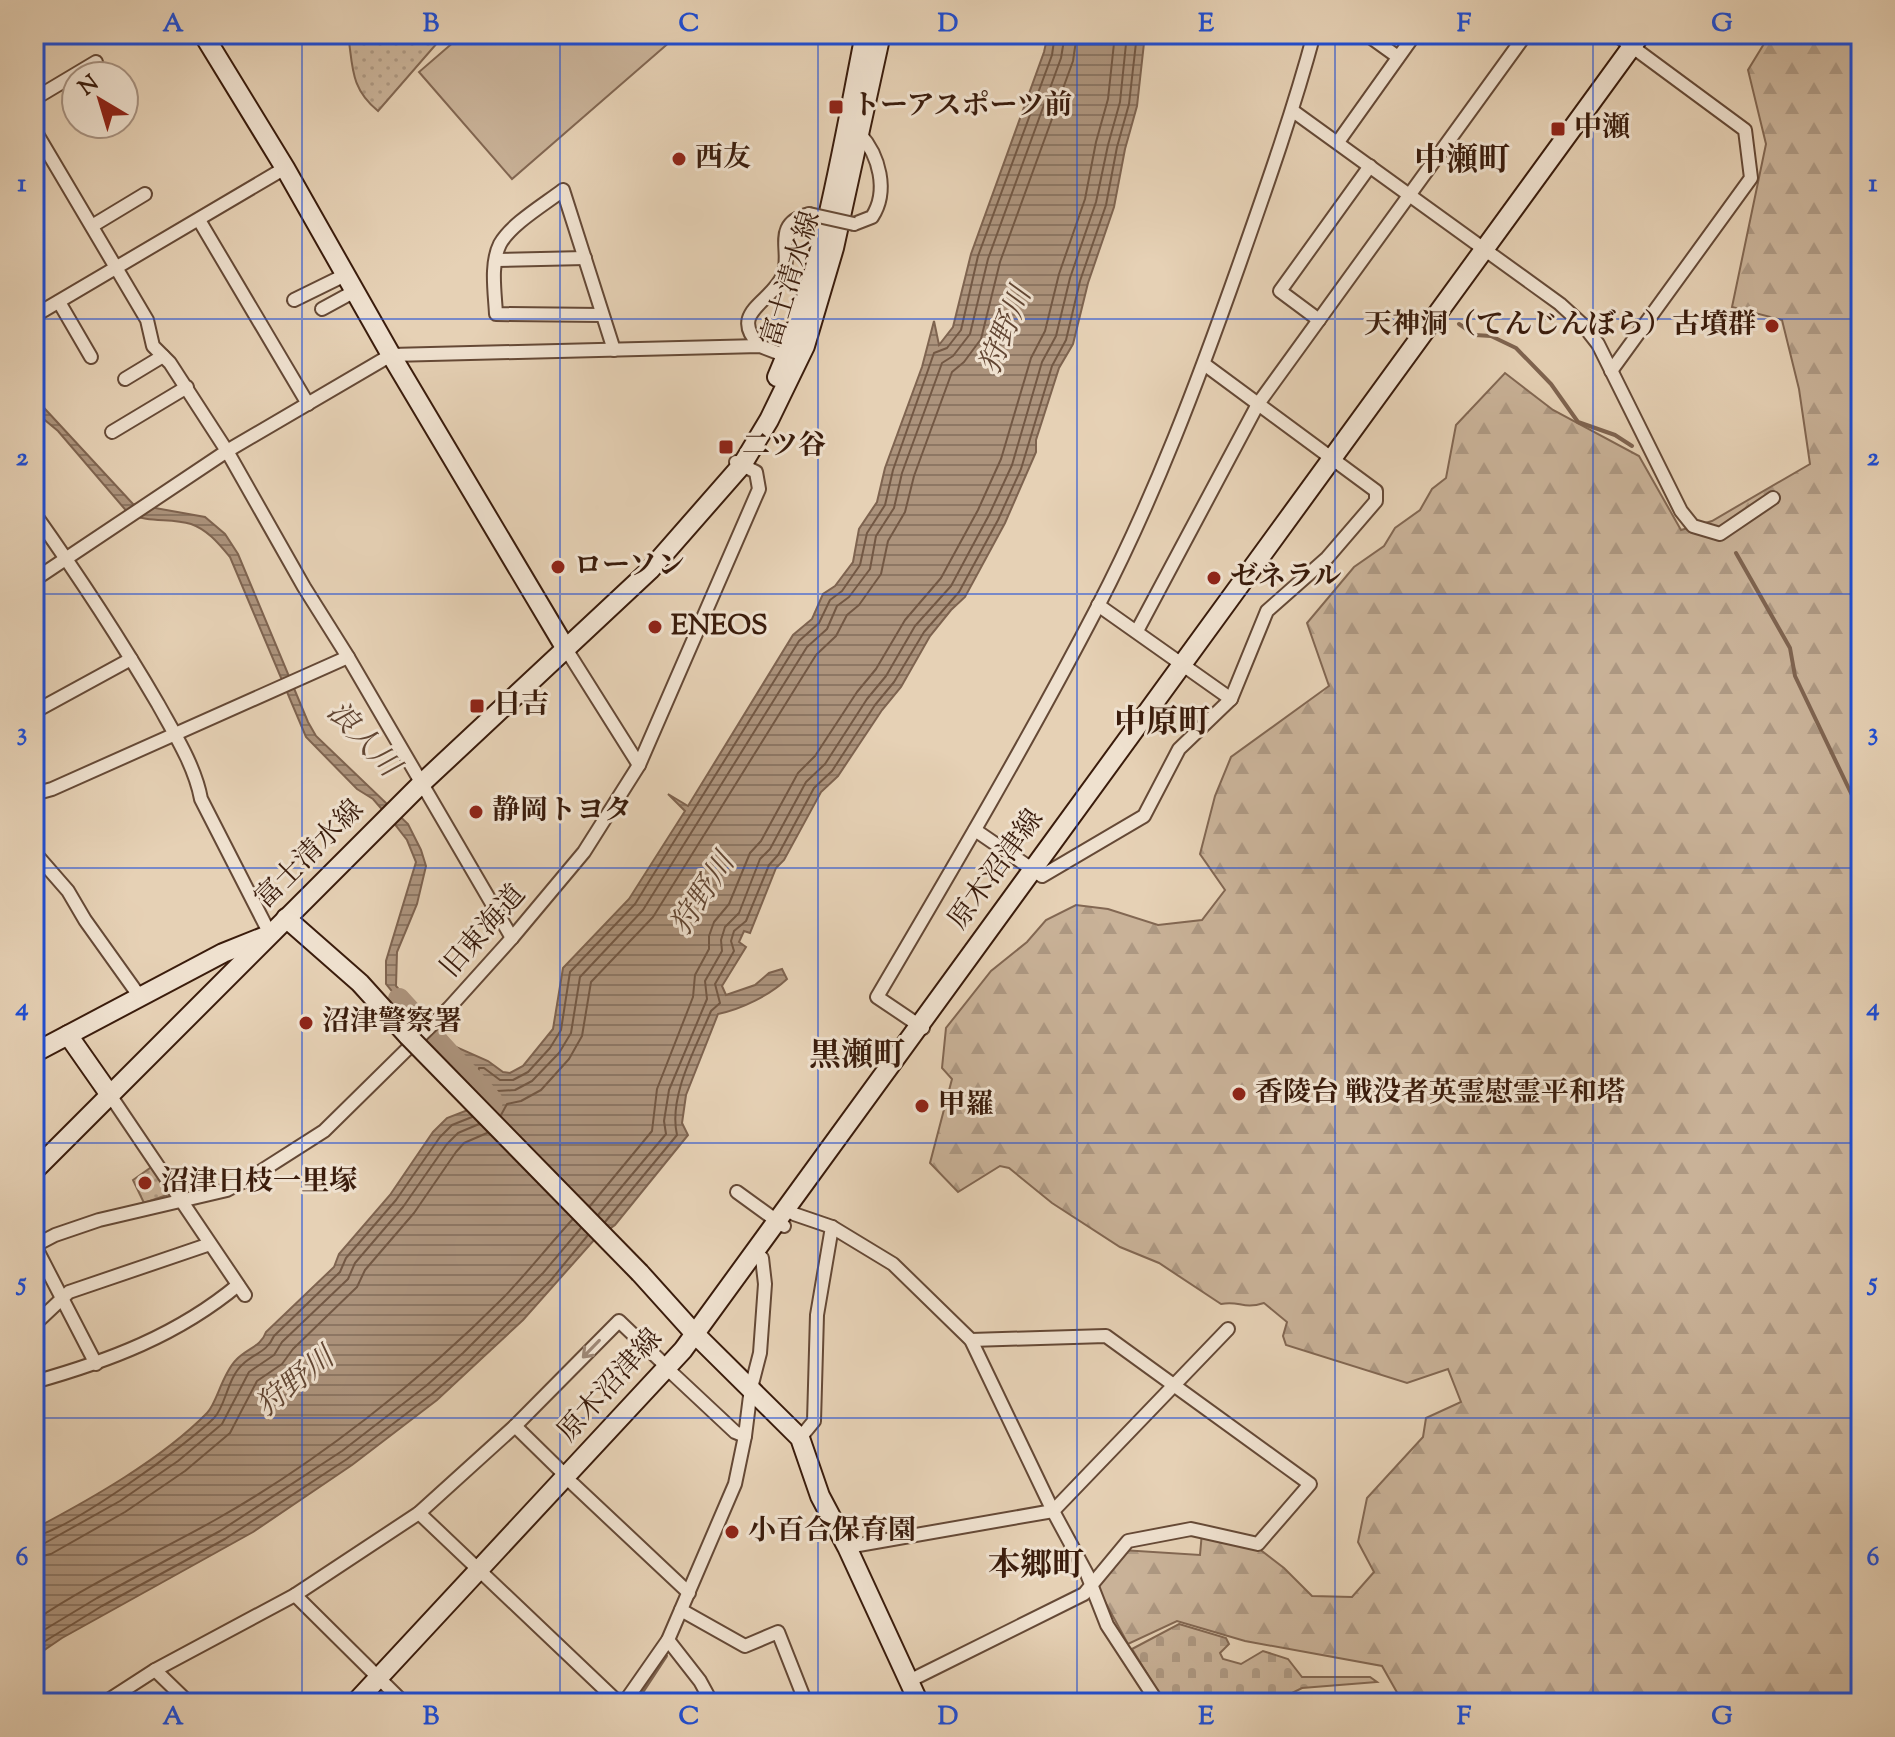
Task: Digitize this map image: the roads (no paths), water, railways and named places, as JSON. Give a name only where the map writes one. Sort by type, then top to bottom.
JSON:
[{"type":"main road","points":[[203,34],[285,168],[391,355],[566,649]]},
{"type":"main road","name":"富士清水線","points":[[738,463],[786,356],[822,244],[865,34]]},
{"type":"main road","name":"富士清水線","points":[[34,1171],[422,783],[650,570],[738,463],[769,420],[805,346],[834,248],[881,34]]},
{"type":"main road","name":"原木沼津線","points":[[699,1338],[1638,44],[1651,34]]},
{"type":"main road","points":[[286,918],[360,983],[699,1338],[800,1438],[820,1496],[919,1703]]},
{"type":"main road","points":[[34,1053],[223,953],[270,934]]},
{"type":"main road","points":[[68,1035],[110,1095]]},
{"type":"main road","name":"原木沼津線","points":[[355,1703],[382,1681],[670,1371],[762,1258],[785,1220]]},
{"type":"main road","name":"原木沼津線","points":[[367,1703],[382,1681]]},
{"type":"street","points":[[922,1028],[877,997],[975,830],[1098,605],[1152,491],[1204,364],[1293,111],[1314,34]]},
{"type":"street","points":[[1366,34],[1398,57]]},
{"type":"street","points":[[1338,142],[1415,34]]},
{"type":"street","points":[[1137,631],[1258,404],[1526,34]]},
{"type":"street","points":[[1611,371],[1751,178],[1745,130],[1638,44],[1615,34]]},
{"type":"street","points":[[34,99],[60,83]]},
{"type":"street","points":[[1293,111],[1560,304],[1584,326],[1598,344],[1681,511],[1693,526],[1720,534],[1773,498]]},
{"type":"street","points":[[34,129],[147,320],[153,346],[187,387],[227,451],[512,938]]},
{"type":"street","points":[[760,346],[748,327],[751,313],[783,278],[786,266],[784,242],[788,227],[802,215],[809,214],[854,224],[872,217],[880,199],[880,179],[871,147],[860,134]]},
{"type":"street","points":[[1319,320],[1280,291],[1370,166]]},
{"type":"street","points":[[34,316],[285,168]]},
{"type":"street","points":[[601,315],[496,314],[499,246],[508,234],[563,190],[614,350]]},
{"type":"street","points":[[92,226],[145,194]]},
{"type":"street","points":[[199,220],[308,404]]},
{"type":"street","points":[[496,260],[585,258]]},
{"type":"street","points":[[294,300],[350,283]]},
{"type":"street","points":[[322,309],[350,283]]},
{"type":"street","points":[[59,302],[91,357]]},
{"type":"street","points":[[34,580],[227,451],[391,355],[760,346],[786,356]]},
{"type":"street","points":[[125,379],[163,356]]},
{"type":"street","points":[[975,830],[1037,873],[1144,816],[1179,749],[1231,699],[1267,611],[1327,558],[1376,501],[1376,491],[1204,364]]},
{"type":"street","points":[[112,432],[187,387]]},
{"type":"street","name":"旧東海道","points":[[34,1245],[99,1220],[227,1190],[252,1177],[324,1131],[449,1008],[584,852],[639,765],[759,489],[756,472],[738,463]]},
{"type":"street","points":[[34,513],[131,659],[176,735],[199,786],[201,799],[270,934]]},
{"type":"street","points":[[1098,605],[1231,699]]},
{"type":"street","points":[[566,649],[639,765]]},
{"type":"street","points":[[34,794],[176,735],[348,657]]},
{"type":"street","points":[[34,712],[131,659]]},
{"type":"street","points":[[34,852],[68,891],[140,997]]},
{"type":"street","points":[[34,1382],[96,1364],[180,1327],[242,1290],[110,1095]]},
{"type":"street","points":[[737,1192],[785,1220],[832,1227],[893,1264],[971,1340],[1092,1587],[1107,1625],[1158,1703]]},
{"type":"street","points":[[800,1438],[814,1421],[817,1315],[832,1227]]},
{"type":"street","points":[[34,1325],[62,1295],[210,1244]]},
{"type":"street","points":[[34,1245],[96,1364]]},
{"type":"street","points":[[419,1513],[621,1703],[668,1640],[735,1484],[760,1353],[765,1284],[762,1258]]},
{"type":"street","points":[[104,1703],[155,1670],[295,1595],[419,1513],[515,1426],[619,1321],[735,1432],[745,1436]]},
{"type":"street","points":[[847,1547],[1053,1511],[1228,1329]]},
{"type":"street","points":[[909,1681],[1084,1594],[1128,1541],[1191,1529],[1258,1544],[1310,1484],[1106,1336],[971,1340]]},
{"type":"street","points":[[515,1426],[689,1593]]},
{"type":"street","points":[[295,1595],[404,1703]]},
{"type":"street","points":[[681,1610],[745,1646],[778,1632],[806,1703]]},
{"type":"street","points":[[668,1640],[700,1681],[712,1703]]},
{"type":"street","points":[[155,1670],[187,1702]]},
{"type":"water","name":"狩野川","points":[[1048,34],[1145,34],[1137,106],[1114,207],[1088,283],[1073,344],[1059,368],[1036,440],[1036,452],[1005,523],[965,597],[930,636],[901,687],[838,776],[821,792],[784,860],[776,868],[750,933],[744,931],[739,942],[746,947],[722,986],[726,995],[755,985],[769,973],[782,969],[787,979],[755,1001],[718,1014],[686,1095],[682,1123],[688,1135],[615,1225],[594,1240],[523,1320],[437,1400],[352,1465],[253,1532],[62,1638],[34,1657],[34,1529],[125,1477],[189,1430],[211,1408],[236,1360],[261,1341],[266,1332],[334,1267],[339,1254],[390,1195],[433,1132],[447,1118],[468,1110],[477,1098],[477,1090],[464,1063],[451,1052],[454,1046],[488,1061],[503,1072],[510,1073],[523,1066],[553,1029],[563,968],[629,899],[685,811],[668,794],[688,806],[793,635],[812,619],[823,594],[835,586],[853,562],[859,529],[877,502],[885,468],[922,367],[934,321],[939,345],[953,327],[971,254]]},
{"type":"water","points":[[34,397],[133,504],[205,517],[225,534],[238,554],[316,736],[408,824],[426,866],[417,904],[397,952],[396,986],[421,1015],[416,1021],[386,984],[386,961],[416,862],[407,840],[373,799],[357,789],[306,737],[230,557],[208,534],[191,524],[144,519],[129,514],[58,431],[34,411]]},
{"type":"waterway","points":[[1459,324],[1475,335],[1491,336],[1516,348],[1551,384],[1578,422],[1615,435],[1632,446]]},
{"type":"waterway","points":[[1736,553],[1790,648],[1795,676],[1861,814]]},
{"type":"waterway","name":"浪人川","points":[[399,999],[492,1101]]},
{"type":"waterway","points":[[635,1703],[666,1656]]},
{"type":"place","name":"トーアスポーツ前","points":[[836,107]]},
{"type":"place","name":"中瀬","points":[[1558,129]]},
{"type":"place","name":"西友","points":[[679,159]]},
{"type":"place","name":"天神洞（てんじんぼら）古墳群","points":[[1772,326]]},
{"type":"place","name":"二ツ谷","points":[[726,447]]},
{"type":"place","name":"ローソン","points":[[558,567]]},
{"type":"place","name":"ゼネラル","points":[[1214,578]]},
{"type":"place","name":"ENEOS","points":[[655,627]]},
{"type":"place","name":"日吉","points":[[477,706]]},
{"type":"place","name":"静岡トヨタ","points":[[476,812]]},
{"type":"place","name":"沼津警察署","points":[[306,1023]]},
{"type":"place","name":"香陵台 戦没者英霊慰霊平和塔","points":[[1239,1094]]},
{"type":"place","name":"甲羅","points":[[922,1106]]},
{"type":"place","name":"沼津日枝一里塚","points":[[145,1183]]},
{"type":"place","name":"小百合保育園","points":[[732,1532]]},
{"type":"district","name":"中瀬町","points":[[1462,162]]},
{"type":"district","name":"中原町","points":[[1162,724]]},
{"type":"district","name":"黒瀬町","points":[[857,1057]]},
{"type":"district","name":"本郷町","points":[[1036,1567]]}]
